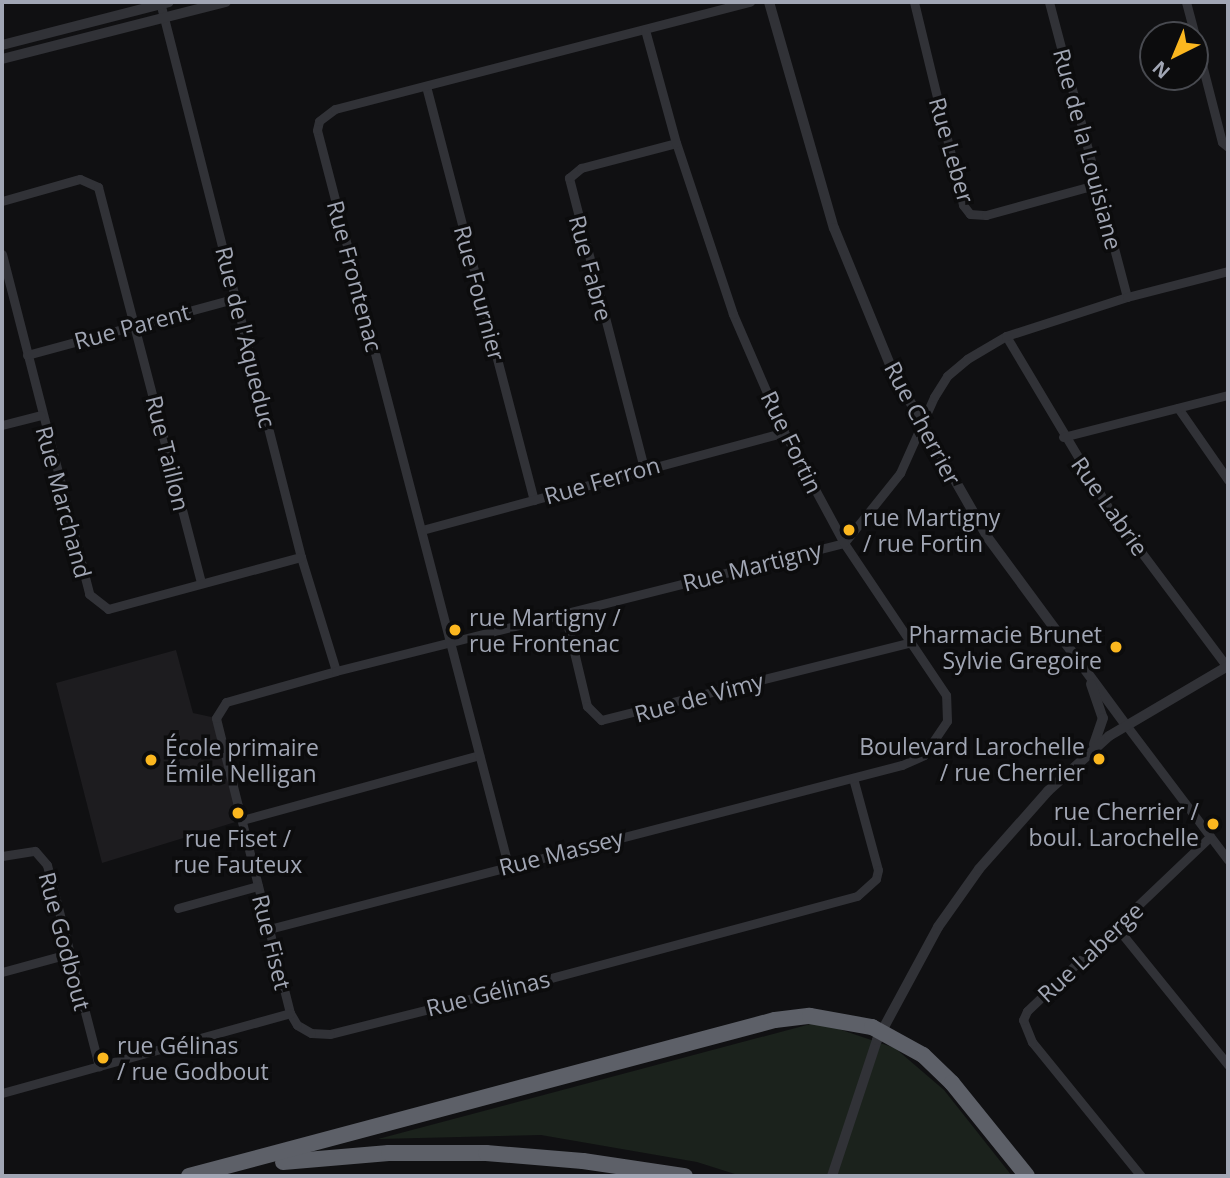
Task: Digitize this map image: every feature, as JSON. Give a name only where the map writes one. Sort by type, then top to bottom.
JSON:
[{"type":"highway","points":[[189,1176],[775,1020],[822,1017],[881,1031],[939,1069],[1027,1176]]},
{"type":"highway","points":[[226,1167],[361,1155],[467,1153],[583,1161],[685,1176]]},
{"type":"street","points":[[2,45],[163,2]]},
{"type":"street","name":"Rue de l'Aqueduc","points":[[163,2],[164,18],[301,556],[336,671]]},
{"type":"street","points":[[2,59],[226,2]]},
{"type":"street","name":"Rue Frontenac","points":[[508,865],[317,130],[324,114],[335,109],[750,2]]},
{"type":"street","name":"Rue Cherrier","points":[[769,2],[834,228],[893,372],[921,425],[994,548],[1228,860]]},
{"type":"street","name":"Rue Leber","points":[[914,2],[963,205],[970,214],[986,215],[1096,185]]},
{"type":"street","name":"Rue de la Louisiane","points":[[1049,2],[1127,297]]},
{"type":"street","points":[[1186,2],[1191,21]]},
{"type":"street","name":"Rue Fortin","points":[[645,30],[676,142],[733,314],[784,432],[844,542],[907,643],[946,695],[947,721],[930,747],[915,761],[853,778]]},
{"type":"street","name":"Rue Fournier","points":[[426,86],[534,500]]},
{"type":"street","points":[[1209,91],[1222,142],[1228,147]]},
{"type":"street","name":"Rue Fabre","points":[[644,468],[569,178],[581,168],[676,142]]},
{"type":"street","name":"Rue Taillon","points":[[2,201],[80,179],[98,187],[201,582]]},
{"type":"street","name":"Rue Marchand","points":[[2,254],[41,415],[89,594],[108,608],[301,556]]},
{"type":"street","name":"Rue Martigny","points":[[218,709],[226,702],[451,640],[565,614],[844,542],[900,473],[947,376],[1006,336],[1127,297],[1228,271]]},
{"type":"street","name":"Rue Parent","points":[[27,355],[237,298]]},
{"type":"street","name":"Rue Labrie","points":[[1006,336],[1063,437],[1109,509],[1228,667]]},
{"type":"street","points":[[1063,437],[1228,395]]},
{"type":"street","points":[[1178,408],[1228,480]]},
{"type":"street","points":[[2,425],[41,415]]},
{"type":"street","name":"Rue Ferron","points":[[422,530],[784,432]]},
{"type":"street","name":"Rue de Vimy","points":[[565,614],[587,706],[601,720],[907,643]]},
{"type":"street","points":[[832,1176],[881,1031],[955,901],[1007,835],[1097,740],[1103,718],[1094,688],[1072,652]]},
{"type":"street","points":[[1077,762],[1126,725],[1228,667]]},
{"type":"street","name":"Rue Fiset","points":[[218,709],[216,718],[290,1013]]},
{"type":"street","points":[[242,820],[479,755]]},
{"type":"street","name":"Rue Massey","points":[[269,929],[508,865],[853,778]]},
{"type":"street","name":"Rue Gélinas","points":[[290,1013],[297,1025],[311,1033],[330,1034],[857,896],[876,879],[878,870],[853,778]]},
{"type":"street","name":"Rue Laberge","points":[[1141,1176],[1032,1042],[1023,1020],[1027,1011],[1118,929],[1210,836]]},
{"type":"street","name":"Rue Godbout","points":[[2,856],[27,850],[40,855],[99,1066]]},
{"type":"street","points":[[178,908],[258,886]]},
{"type":"street","points":[[1118,929],[1228,1065]]},
{"type":"street","points":[[2,972],[68,954]]},
{"type":"street","points":[[2,1093],[290,1013]]},
{"type":"shaded area","name":"École primaire Émile Nelligan","points":[[176,650],[193,713],[216,718],[242,820],[102,863],[56,683]]},
{"type":"shaded area","points":[[818,1022],[895,1048],[944,1090],[1012,1176],[741,1176],[697,1162],[541,1135],[378,1139]]},
{"type":"place","name":"rue Martigny / rue Fortin","points":[[849,530]]},
{"type":"place","name":"rue Martigny / rue Frontenac","points":[[455,630]]},
{"type":"place","name":"Pharmacie Brunet Sylvie Gregoire","points":[[1116,647]]},
{"type":"place","name":"Boulevard Larochelle / rue Cherrier","points":[[1099,759]]},
{"type":"place","name":"École primaire Émile Nelligan","points":[[151,760]]},
{"type":"place","name":"rue Fiset / rue Fauteux","points":[[238,813]]},
{"type":"place","name":"rue Cherrier / boul. Larochelle","points":[[1213,824]]},
{"type":"place","name":"rue Gélinas / rue Godbout","points":[[103,1058]]}]
